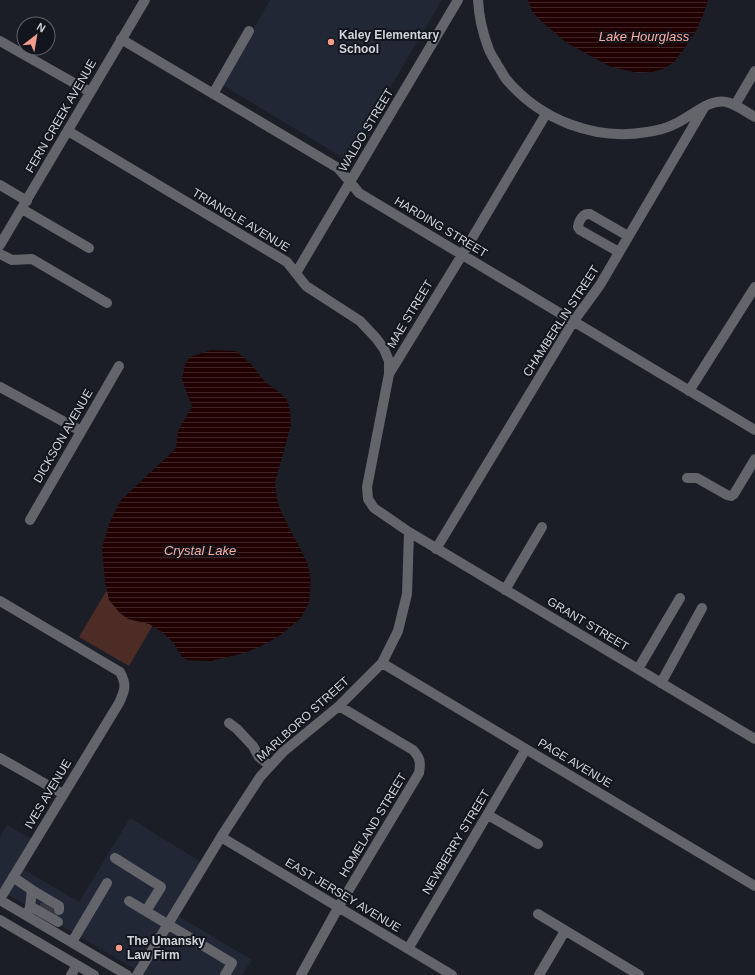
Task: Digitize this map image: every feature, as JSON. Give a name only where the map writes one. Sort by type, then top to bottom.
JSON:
[{"type":"street","name":"FERN CREEK AVENUE","points":[[0,245],[145,0]]},
{"type":"street","name":"WALDO STREET","points":[[296,273],[458,0]]},
{"type":"street","points":[[478,0],[480,23],[488,49],[506,78],[526,99],[546,114],[570,125],[602,132],[626,134],[648,132],[676,124],[705,106],[715,102],[725,101],[755,117]]},
{"type":"street","points":[[213,94],[249,31]]},
{"type":"street","name":"HARDING STREET","points":[[121,40],[338,168],[359,193],[755,430]]},
{"type":"street","points":[[0,41],[90,92]]},
{"type":"street","points":[[735,105],[755,71]]},
{"type":"street","name":"CHAMBERLIN STREET","points":[[436,549],[573,322],[600,285],[705,106]]},
{"type":"street","name":"MAE STREET","points":[[408,532],[374,508],[368,499],[367,487],[389,374],[546,114]]},
{"type":"street","name":"TRIANGLE AVENUE","points":[[68,131],[287,262],[306,286],[360,321],[376,338],[384,349],[388,361],[389,374]]},
{"type":"street","points":[[0,185],[25,205],[89,248]]},
{"type":"street","points":[[619,252],[580,230],[578,223],[587,213],[628,236]]},
{"type":"street","points":[[0,254],[12,260],[32,259],[107,303]]},
{"type":"street","points":[[690,391],[755,287]]},
{"type":"street","name":"DICKSON AVENUE","points":[[30,520],[119,366]]},
{"type":"street","points":[[0,387],[81,431]]},
{"type":"street","points":[[687,478],[697,478],[731,496],[734,494],[755,459]]},
{"type":"street","points":[[505,590],[542,527]]},
{"type":"street","name":"GRANT STREET","points":[[408,532],[755,739]]},
{"type":"street","name":"MARLBORO STREET","points":[[137,975],[221,837],[260,777],[283,752],[339,706],[382,663],[398,631],[407,594],[408,532]]},
{"type":"street","points":[[638,669],[680,598]]},
{"type":"street","name":"IVES AVENUE","points":[[0,602],[120,672],[124,680],[124,690],[119,703],[0,899]]},
{"type":"street","points":[[661,683],[702,608]]},
{"type":"street","name":"PAGE AVENUE","points":[[382,663],[755,886]]},
{"type":"street","name":"HOMELAND STREET","points":[[301,975],[338,908],[419,773],[420,764],[418,757],[413,750],[339,706]]},
{"type":"street","points":[[229,723],[237,729],[253,746],[259,757],[270,766]]},
{"type":"street","name":"NEWBERRY STREET","points":[[408,949],[526,749]]},
{"type":"street","points":[[0,758],[63,794]]},
{"type":"street","points":[[488,815],[538,844]]},
{"type":"street","name":"EAST JERSEY AVENUE","points":[[221,837],[452,975]]},
{"type":"street","points":[[115,858],[161,887],[146,911]]},
{"type":"street","points":[[13,877],[45,909],[72,942],[127,975]]},
{"type":"street","points":[[72,942],[107,883]]},
{"type":"street","points":[[0,899],[45,909]]},
{"type":"street","points":[[129,901],[232,963],[225,975]]},
{"type":"street","points":[[538,914],[639,975]]},
{"type":"street","points":[[0,920],[94,975]]},
{"type":"street","points":[[539,975],[566,931]]},
{"type":"street","points":[[71,975],[77,965]]},
{"type":"shaded area","name":"Kaley Elementary School","points":[[270,0],[442,0],[347,160],[221,84]]},
{"type":"shaded area","points":[[130,551],[164,606],[129,666],[79,637]]},
{"type":"shaded area","points":[[130,818],[204,864],[175,914],[252,960],[242,975],[145,975],[0,890],[0,837],[7,825],[35,841],[20,867],[79,902]]},
{"type":"water","name":"Lake Hourglass","points":[[528,0],[708,0],[697,29],[674,62],[663,69],[652,72],[638,73],[611,67],[567,43],[540,20],[532,11]]},
{"type":"water","name":"Crystal Lake","points":[[211,350],[236,351],[250,363],[265,382],[287,400],[290,410],[291,425],[275,482],[277,499],[281,512],[307,562],[311,580],[309,603],[300,619],[279,636],[259,647],[244,653],[211,661],[187,660],[182,657],[173,642],[162,632],[149,624],[128,619],[120,613],[109,600],[105,582],[102,547],[110,522],[121,500],[176,448],[178,431],[192,407],[182,379],[185,365],[190,357]]},
{"type":"tunnel","points":[[45,902],[45,913]]},
{"type":"tunnel","points":[[53,906],[53,917]]},
{"type":"place","name":"Kaley Elementary School","points":[[331,42]]},
{"type":"place","name":"The Umansky Law Firm","points":[[119,948]]}]
